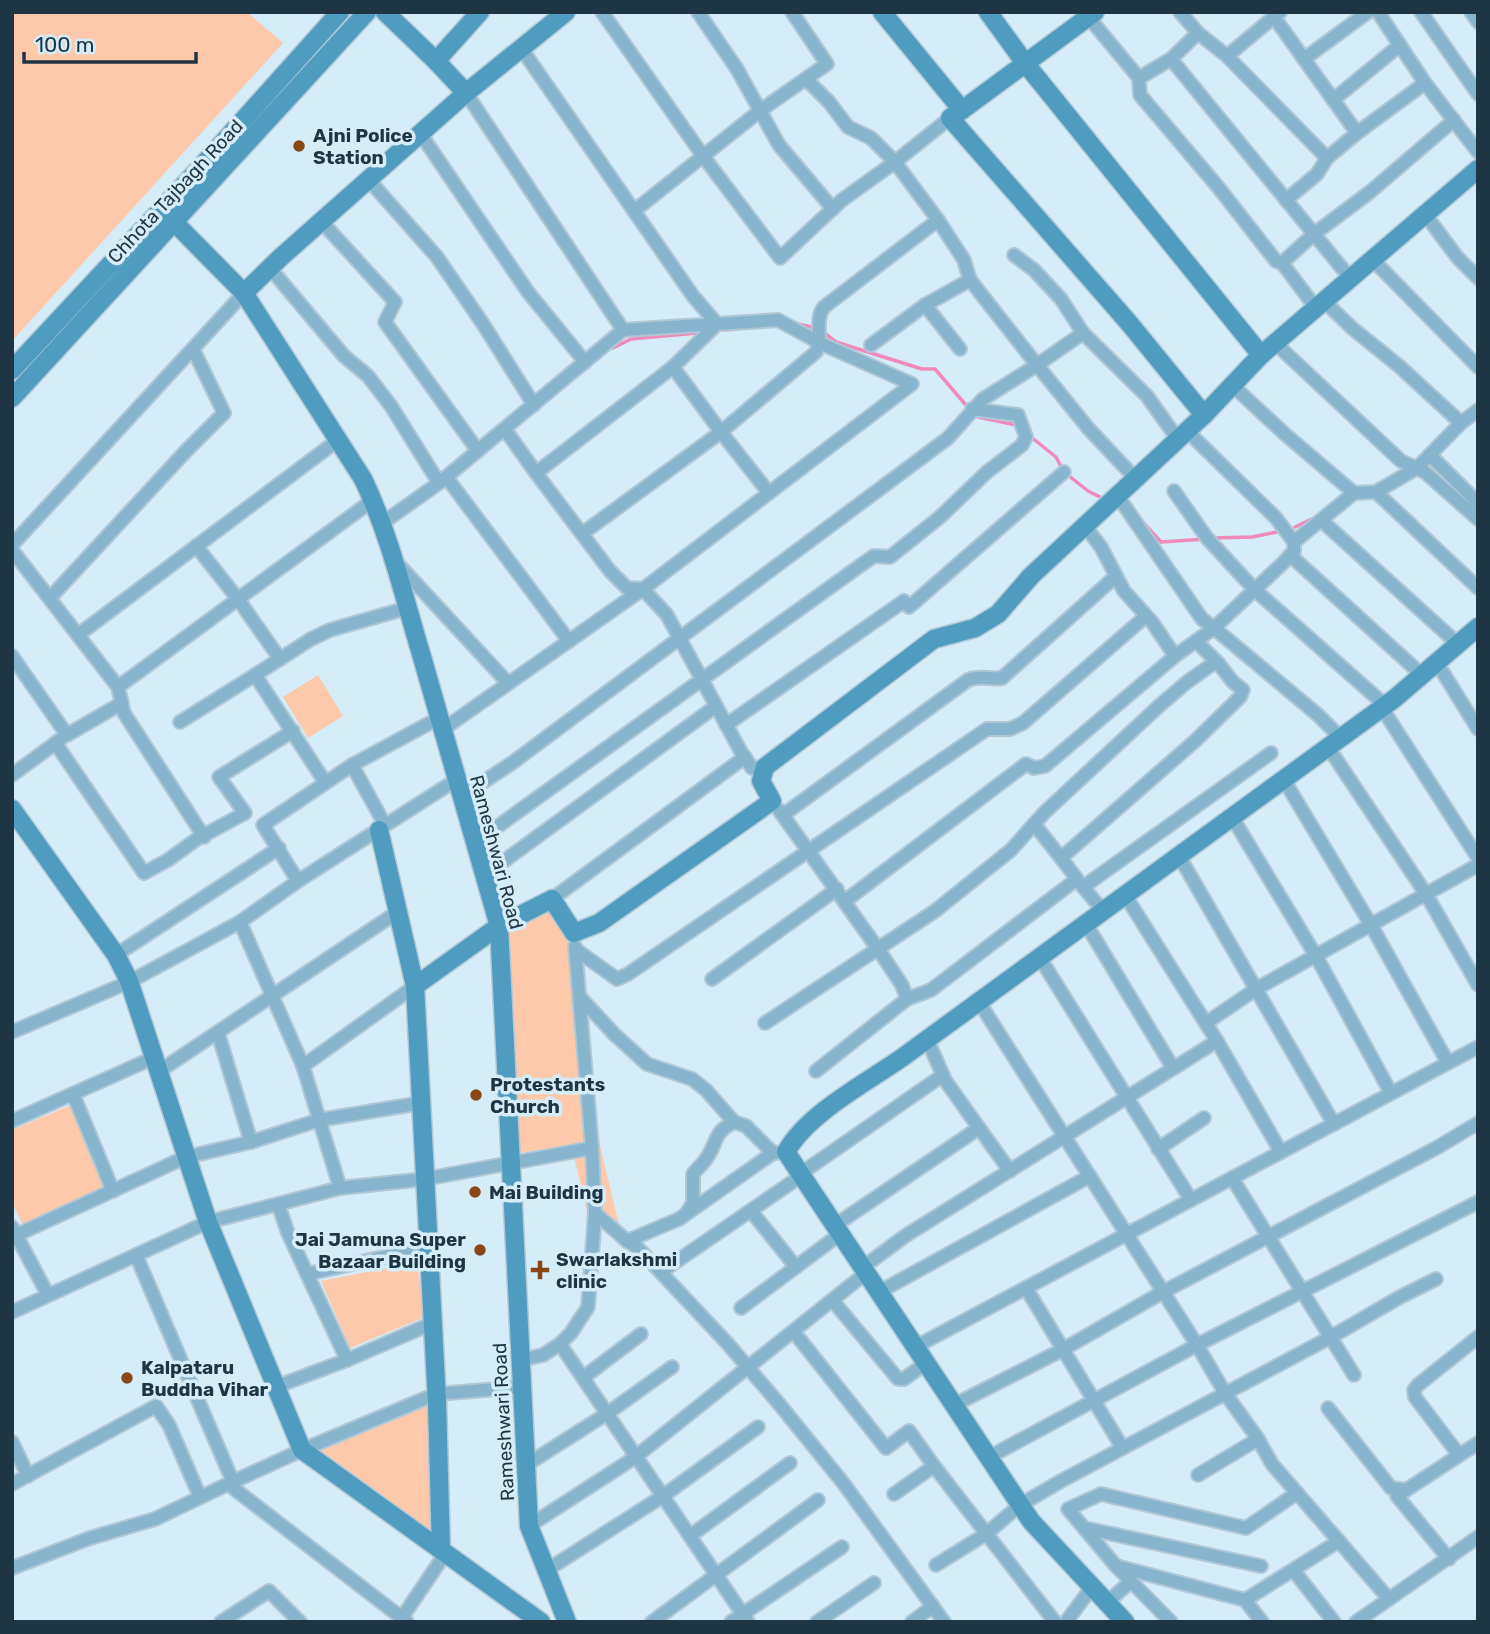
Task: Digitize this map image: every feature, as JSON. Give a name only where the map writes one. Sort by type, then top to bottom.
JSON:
[{"type":"street","points":[[12,370],[168,217],[340,12]]},
{"type":"street","name":"Chhota Tajbagh Road","points":[[12,398],[168,217],[367,12]]},
{"type":"street","points":[[385,12],[466,93],[623,330]]},
{"type":"street","points":[[436,61],[480,12]]},
{"type":"street","points":[[204,837],[124,713],[118,687],[12,547],[244,293],[466,93],[566,12]]},
{"type":"street","points":[[602,12],[703,156],[780,258],[833,209],[1090,14],[1139,78],[1140,95],[1276,261],[1282,263],[1320,304],[1469,417],[1478,428]]},
{"type":"street","points":[[698,12],[737,68],[779,145],[833,209]]},
{"type":"street","points":[[634,211],[761,110],[827,64],[792,12]]},
{"type":"street","points":[[882,12],[956,114],[1204,415]]},
{"type":"street","points":[[988,12],[1025,63],[1261,355]]},
{"type":"street","points":[[1180,12],[1198,33],[1227,56],[1327,158]]},
{"type":"street","points":[[1304,59],[1368,12]]},
{"type":"street","points":[[1378,12],[1425,83],[1478,152]]},
{"type":"street","points":[[1421,12],[1478,94]]},
{"type":"street","points":[[1471,12],[1478,22]]},
{"type":"street","points":[[1227,56],[1277,15],[1304,59],[1357,133]]},
{"type":"street","points":[[1139,78],[1171,59],[1198,33]]},
{"type":"street","points":[[1333,100],[1400,45]]},
{"type":"street","points":[[522,48],[693,296],[717,324]]},
{"type":"street","points":[[1171,59],[1350,278]]},
{"type":"street","points":[[807,80],[829,102],[848,127],[871,138],[895,162],[964,260],[970,280],[1088,428],[1135,478]]},
{"type":"street","points":[[1286,200],[1317,174],[1327,158],[1425,83]]},
{"type":"street","points":[[1282,263],[1454,120]]},
{"type":"street","points":[[420,134],[528,292],[585,362]]},
{"type":"street","points":[[509,435],[610,571],[627,588],[643,589],[667,615],[701,681],[752,768],[765,767],[934,639],[975,628],[998,614],[1031,576],[1204,415],[1261,355],[1477,172]]},
{"type":"street","points":[[368,179],[437,257],[534,405]]},
{"type":"street","points":[[1425,214],[1457,257],[1478,278]]},
{"type":"street","name":"Rameshwari Road","points":[[168,217],[244,293],[373,500],[393,559],[476,842],[499,926],[529,1526],[568,1622]]},
{"type":"street","points":[[583,533],[721,432],[816,352],[820,343],[819,317],[824,307],[938,220]]},
{"type":"street","points":[[321,221],[395,302],[385,322],[478,451]]},
{"type":"street","points":[[845,901],[1026,764],[1034,768],[1045,766],[1175,656],[1214,628],[1294,551],[1294,542],[1276,518],[1182,434],[1083,333],[1061,299],[1034,270],[1014,255]]},
{"type":"street","points":[[1372,259],[1478,367]]},
{"type":"street","points":[[270,268],[344,356],[369,376],[444,482],[569,641]]},
{"type":"street","points":[[871,345],[925,305],[970,280]]},
{"type":"street","points":[[925,305],[960,349]]},
{"type":"street","points":[[298,881],[263,825],[352,765],[441,724],[508,683],[643,589],[912,384],[820,343],[778,320],[623,330],[444,482],[381,524]]},
{"type":"street","points":[[536,473],[673,367],[717,324]]},
{"type":"street","points":[[12,1032],[129,982],[240,922],[382,827],[512,762],[948,438],[983,399],[1083,333]]},
{"type":"street","points":[[1275,343],[1401,461],[1422,463],[1478,503]]},
{"type":"street","points":[[50,598],[186,451],[225,413],[193,349]]},
{"type":"street","points":[[673,367],[769,493]]},
{"type":"street","points":[[1232,385],[1353,493]]},
{"type":"street","points":[[476,842],[874,556],[890,557],[940,517],[987,472],[1023,445],[1024,431],[1018,415],[972,410]]},
{"type":"street","points":[[1294,542],[1353,493],[1376,492],[1422,463],[1469,417]]},
{"type":"street","points":[[78,635],[338,440]]},
{"type":"street","points":[[1422,463],[1426,472],[1478,519]]},
{"type":"street","points":[[726,725],[904,601],[909,607],[1064,472]]},
{"type":"street","points":[[1174,491],[1207,538],[1255,590],[1384,707],[1478,858]]},
{"type":"street","points":[[1376,492],[1478,588]]},
{"type":"street","points":[[118,687],[373,500]]},
{"type":"street","points":[[1115,500],[1139,526],[1202,619],[1318,715],[1478,985]]},
{"type":"street","points":[[1321,520],[1458,644]]},
{"type":"street","points":[[1085,526],[1101,547],[1124,591],[1146,615],[1175,656]]},
{"type":"street","points":[[196,546],[238,599],[279,659]]},
{"type":"street","points":[[1290,555],[1422,675]]},
{"type":"street","points":[[393,559],[508,683]]},
{"type":"street","points":[[575,941],[968,680],[975,677],[989,680],[1002,678],[1116,576]]},
{"type":"street","points":[[180,722],[330,630],[407,608]]},
{"type":"street","points":[[552,899],[575,941],[617,979],[628,974],[987,729],[1010,729],[1023,723],[1146,615]]},
{"type":"street","points":[[627,1241],[679,1219],[779,1152],[835,1104],[1384,707],[1478,627]]},
{"type":"street","points":[[1061,859],[1240,698],[1243,690],[1196,641]]},
{"type":"street","points":[[12,656],[67,735]]},
{"type":"street","points":[[765,1023],[935,911],[1011,850],[1034,824],[1159,706],[1187,682],[1218,663]]},
{"type":"street","points":[[1437,663],[1478,729]]},
{"type":"street","points":[[256,675],[325,782]]},
{"type":"street","points":[[12,775],[67,735],[122,703]]},
{"type":"street","points":[[485,875],[716,706]]},
{"type":"street","points":[[55,744],[144,873],[197,839],[245,813],[219,777],[293,731]]},
{"type":"street","points":[[816,1070],[907,999],[931,990],[1080,883],[1271,753]]},
{"type":"street","points":[[303,1066],[499,926],[552,899],[745,757]]},
{"type":"street","points":[[136,1255],[230,1483],[403,1620],[443,1552],[415,986],[382,827],[352,765]]},
{"type":"street","points":[[765,767],[761,781],[777,808],[878,949],[902,985],[907,999]]},
{"type":"street","points":[[1284,780],[1371,925],[1448,1063]]},
{"type":"street","points":[[12,809],[116,956],[129,982],[208,1222],[302,1450],[541,1622]]},
{"type":"street","points":[[1232,817],[1316,956],[1391,1093]]},
{"type":"street","points":[[1034,824],[1103,911]]},
{"type":"street","points":[[116,956],[279,848]]},
{"type":"street","points":[[1179,856],[1334,1124]]},
{"type":"street","points":[[1206,1023],[1256,989],[1478,865]]},
{"type":"street","points":[[712,979],[837,889]]},
{"type":"street","points":[[1125,895],[1217,1041],[1281,1152]]},
{"type":"street","points":[[12,1121],[73,1094],[156,1065],[218,1033],[399,911]]},
{"type":"street","points":[[240,922],[303,1066],[340,1188]]},
{"type":"street","points":[[1086,924],[1173,1068]]},
{"type":"street","points":[[521,1360],[543,1356],[560,1343],[571,1333],[588,1307],[595,1213],[575,941]]},
{"type":"street","points":[[1040,958],[1191,1200]]},
{"type":"street","points":[[579,995],[614,1034],[647,1064],[692,1079],[706,1090],[734,1122],[746,1126],[779,1152],[800,1175],[1031,1521],[1125,1622]]},
{"type":"street","points":[[979,1002],[1272,1464],[1310,1504],[1389,1600]]},
{"type":"street","points":[[218,1033],[251,1142]]},
{"type":"street","points":[[927,1039],[943,1075],[1010,1171]]},
{"type":"street","points":[[529,1526],[637,1456],[833,1301],[864,1270],[905,1236],[1217,1041]]},
{"type":"street","points":[[915,1347],[1477,1049]]},
{"type":"street","points":[[661,1272],[943,1075]]},
{"type":"street","points":[[73,1094],[113,1191]]},
{"type":"street","points":[[48,1295],[13,1233],[186,1157],[251,1142],[319,1120],[421,1103]]},
{"type":"street","points":[[1158,1149],[1204,1118]]},
{"type":"street","points":[[685,1214],[693,1203],[693,1174],[710,1153],[716,1135],[734,1122]]},
{"type":"street","points":[[954,1405],[1062,1350],[1163,1292],[1438,1147],[1478,1123]]},
{"type":"street","points":[[741,1308],[837,1230],[979,1128]]},
{"type":"street","points":[[12,1312],[208,1222],[340,1188],[425,1179],[592,1148]]},
{"type":"street","points":[[879,1292],[1090,1176]]},
{"type":"street","points":[[1232,1178],[1354,1376]]},
{"type":"street","points":[[989,1457],[1197,1345],[1478,1202]]},
{"type":"street","points":[[278,1204],[288,1233],[347,1360]]},
{"type":"street","points":[[751,1211],[796,1266]]},
{"type":"street","points":[[595,1213],[637,1247],[749,1368],[844,1484],[944,1622]]},
{"type":"street","points":[[307,1274],[429,1247]]},
{"type":"street","points":[[936,1565],[986,1534],[1020,1505],[1122,1447],[1436,1279]]},
{"type":"street","points":[[1026,1288],[1122,1447]]},
{"type":"street","points":[[833,1301],[898,1379],[904,1379],[926,1363]]},
{"type":"street","points":[[275,1387],[433,1323]]},
{"type":"street","points":[[794,1332],[886,1448],[909,1430],[1055,1622]]},
{"type":"street","points":[[584,1377],[641,1334]]},
{"type":"street","points":[[1459,1455],[1415,1397],[1414,1390],[1478,1337]]},
{"type":"street","points":[[560,1343],[717,1576],[741,1619],[842,1547]]},
{"type":"street","points":[[526,1465],[608,1413],[672,1367]]},
{"type":"street","points":[[12,1567],[90,1538],[155,1519],[302,1450],[436,1394],[522,1387]]},
{"type":"street","points":[[12,1484],[156,1406],[169,1425],[200,1497]]},
{"type":"street","points":[[1328,1408],[1391,1488],[1406,1490]]},
{"type":"street","points":[[547,1570],[663,1496],[758,1427]]},
{"type":"street","points":[[1198,1475],[1258,1439]]},
{"type":"street","points":[[12,1443],[28,1476]]},
{"type":"street","points":[[1449,1559],[1397,1496],[1478,1443]]},
{"type":"street","points":[[690,1536],[790,1463]]},
{"type":"street","points":[[894,1494],[934,1466]]},
{"type":"street","points":[[1171,1622],[1116,1566],[1068,1509],[1101,1494],[1246,1528],[1297,1493]]},
{"type":"street","points":[[652,1622],[818,1500]]},
{"type":"street","points":[[1084,1528],[1261,1566]]},
{"type":"street","points":[[1356,1622],[1474,1540],[1478,1555]]},
{"type":"street","points":[[1245,1600],[1339,1541]]},
{"type":"street","points":[[1116,1566],[1245,1600],[1262,1622]]},
{"type":"street","points":[[1294,1571],[1334,1622]]},
{"type":"street","points":[[1107,1603],[1131,1581]]},
{"type":"street","points":[[817,1622],[874,1583]]},
{"type":"street","points":[[1066,1622],[1093,1587]]},
{"type":"street","points":[[221,1622],[269,1591],[300,1622]]},
{"type":"street","points":[[912,1622],[933,1606]]},
{"type":"shaded area","points":[[12,12],[247,12],[283,43],[12,341]]},
{"type":"shaded area","points":[[318,675],[343,716],[308,738],[283,697]]},
{"type":"shaded area","points":[[552,905],[570,936],[588,1143],[518,1153],[504,928]]},
{"type":"shaded area","points":[[71,1105],[105,1187],[23,1226],[12,1202],[12,1130]]},
{"type":"shaded area","points":[[600,1146],[619,1225],[592,1232],[573,1153]]},
{"type":"shaded area","points":[[417,1262],[425,1317],[350,1348],[321,1281]]},
{"type":"shaded area","points":[[431,1404],[438,1541],[318,1452]]},
{"type":"waterway","points":[[793,323],[816,328]]},
{"type":"waterway","points":[[723,330],[737,329]]},
{"type":"waterway","points":[[823,332],[836,342],[922,369],[935,369],[965,404]]},
{"type":"waterway","points":[[613,348],[631,339],[697,333]]},
{"type":"waterway","points":[[978,417],[1016,425]]},
{"type":"waterway","points":[[1031,437],[1056,457],[1064,472],[1088,491],[1106,500]]},
{"type":"waterway","points":[[1295,527],[1316,517]]},
{"type":"waterway","points":[[1140,519],[1161,542],[1206,539]]},
{"type":"waterway","points":[[1213,538],[1252,537],[1277,532]]},
{"type":"place","name":"Ajni Police Station","points":[[299,146]]},
{"type":"place","name":"Protestants Church","points":[[476,1095]]},
{"type":"place","name":"Mai Building","points":[[475,1192]]},
{"type":"place","name":"Jai Jamuna Super Bazaar Building","points":[[480,1250]]},
{"type":"place","name":"Swarlakshmi clinic","points":[[540,1270]]},
{"type":"place","name":"Kalpataru Buddha Vihar","points":[[127,1378]]}]
